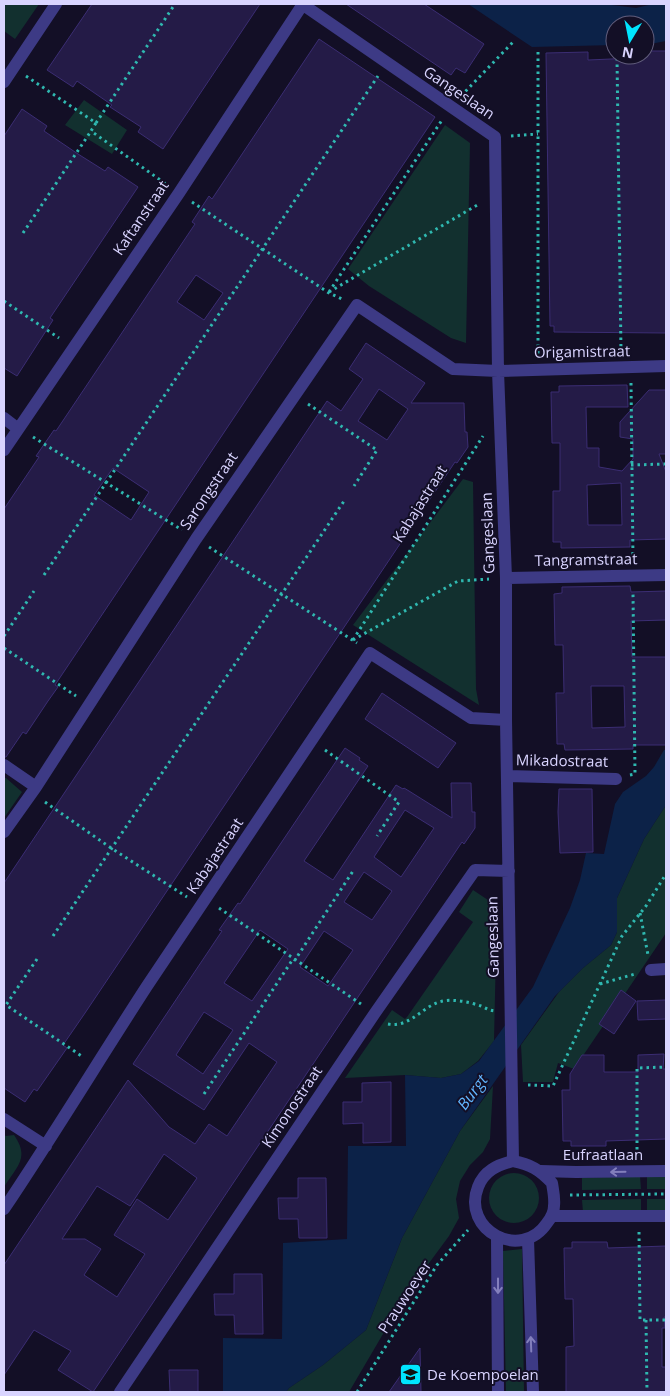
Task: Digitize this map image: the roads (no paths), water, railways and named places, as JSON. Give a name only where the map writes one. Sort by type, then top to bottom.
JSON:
[{"type":"street","points":[[4,82],[56,4]]},
{"type":"street","name":"Gangeslaan","points":[[303,4],[495,137],[498,371],[506,578],[506,720],[513,1161]]},
{"type":"street","name":"Kaftanstraat","points":[[4,450],[72,347],[179,193],[303,4]]},
{"type":"street","name":"Sarongstraat","points":[[4,832],[34,790],[196,539],[357,305],[453,369],[498,371]]},
{"type":"street","name":"Origamistraat","points":[[498,371],[666,366]]},
{"type":"street","points":[[4,418],[17,428]]},
{"type":"street","name":"Tangramstraat","points":[[506,578],[666,575]]},
{"type":"street","name":"Kabajastraat","points":[[4,1209],[203,902],[370,653],[471,718],[506,720]]},
{"type":"street","points":[[4,765],[34,790]]},
{"type":"street","name":"Mikadostraat","points":[[508,776],[616,779]]},
{"type":"street","name":"Kimonostraat","points":[[120,1392],[375,1014],[475,870],[508,871]]},
{"type":"street","points":[[651,970],[666,969]]},
{"type":"street","points":[[4,1119],[46,1146]]},
{"type":"street","points":[[513,1161],[528,1164],[540,1171],[552,1182],[554,1196],[552,1216],[542,1230],[528,1239],[513,1241],[497,1238],[486,1230],[479,1219],[475,1206],[475,1193],[480,1181],[489,1171],[500,1164],[513,1161]]},
{"type":"street","name":"Eufraatlaan","points":[[540,1171],[666,1171]]},
{"type":"street","points":[[552,1216],[666,1216]]},
{"type":"street","points":[[497,1238],[498,1392]]},
{"type":"street","points":[[528,1239],[533,1392]]},
{"type":"water","points":[[468,4],[604,4],[636,8],[653,4],[666,4],[666,41],[655,43],[655,15],[605,15],[605,45],[532,47]]},
{"type":"water","name":"Burgt","points":[[664,750],[666,750],[666,805],[644,839],[617,898],[617,932],[611,945],[583,968],[555,996],[460,1131],[402,1238],[366,1330],[286,1392],[223,1392],[223,1338],[282,1339],[283,1243],[347,1239],[348,1146],[406,1146],[405,1075],[441,1078],[461,1074],[479,1061],[533,987],[570,908],[580,880],[586,853],[604,854],[615,804],[623,792],[646,776]]},
{"type":"place","name":"De Koempoelan","points":[[411,1375]]}]
